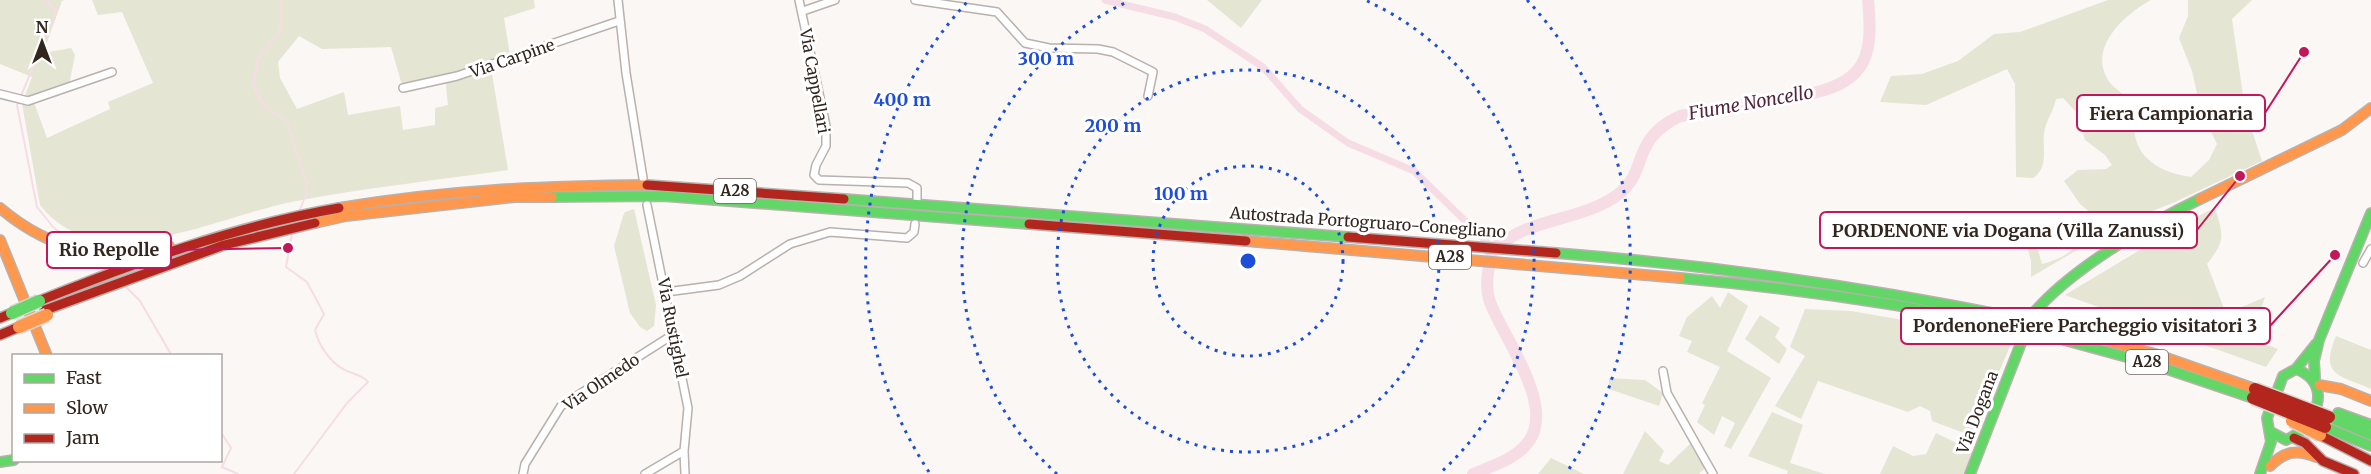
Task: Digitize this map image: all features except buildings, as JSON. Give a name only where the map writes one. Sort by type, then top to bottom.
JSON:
[{"type":"main road","name":"Via Dogana","points":[[2358,120],[2371,108]]},
{"type":"main road","name":"Via Dogana","points":[[1970,474],[2032,315],[2047,297],[2160,218],[2358,120],[2371,117]]},
{"type":"main road","name":"Autostrada Portogruaro-Conegliano","points":[[0,328],[106,280],[217,236],[317,216],[505,198],[663,196],[1576,255],[1773,280],[2117,343],[2219,375],[2254,393],[2326,422],[2371,435]]},
{"type":"main road","points":[[0,208],[32,234],[48,242],[73,250],[99,253],[154,249],[232,227],[269,226]]},
{"type":"main road","points":[[2266,471],[2280,445],[2307,426],[2319,394],[2314,361],[2319,340],[2371,213]]},
{"type":"main road","points":[[0,240],[46,354]]},
{"type":"main road","name":"Autostrada Portogruaro-Conegliano","points":[[44,309],[81,296],[106,280]]},
{"type":"main road","name":"Autostrada Portogruaro-Conegliano","points":[[0,318],[16,321]]},
{"type":"main road","points":[[0,335],[16,321]]},
{"type":"main road","name":"Autostrada Portogruaro-Conegliano","points":[[2041,329],[2204,381],[2254,393]]},
{"type":"main road","points":[[2266,471],[2271,432],[2267,418],[2283,376],[2296,369],[2319,340]]},
{"type":"main road","points":[[2296,369],[2305,371],[2317,381],[2371,402]]},
{"type":"main road","name":"A28","points":[[2254,393],[2326,422],[2371,425]]},
{"type":"main road","points":[[2326,422],[2371,461]]},
{"type":"main road","name":"Autostrada Portogruaro-Conegliano","points":[[2326,422],[2371,446]]},
{"type":"main road","points":[[2271,432],[2305,443],[2323,461]]},
{"type":"main road","points":[[2266,471],[2290,451],[2303,452],[2354,474]]},
{"type":"street","points":[[618,0],[619,21],[643,178]]},
{"type":"street","name":"Via Cappellari","points":[[799,0],[826,126],[826,146],[816,165],[814,175],[819,180],[908,183],[917,188],[917,199]]},
{"type":"street","name":"Via Cappellari","points":[[803,11],[835,0]]},
{"type":"street","points":[[915,0],[997,12],[1025,43],[1049,48],[1098,49],[1113,52],[1153,72],[1148,96]]},
{"type":"street","name":"Via Carpine","points":[[403,88],[457,76],[619,21]]},
{"type":"street","points":[[0,94],[28,101],[112,72]]},
{"type":"street","name":"Via Rustighel","points":[[647,205],[688,408],[684,451],[686,474]]},
{"type":"street","points":[[666,292],[719,285],[740,276],[790,244],[830,232],[907,238],[914,232],[915,224]]},
{"type":"street","points":[[2363,263],[2371,249]]},
{"type":"street","name":"Via Olmedo","points":[[523,474],[525,465],[561,406],[674,334]]},
{"type":"street","points":[[1663,371],[1667,393],[1713,474]]},
{"type":"street","points":[[645,474],[684,451]]},
{"type":"green space","points":[[0,0],[65,0],[62,1],[43,53],[71,48],[75,55],[69,85],[32,97],[47,138],[110,109],[108,102],[153,83],[122,12],[98,15],[92,0],[534,0],[535,8],[504,18],[510,55],[490,62],[508,170],[296,201],[184,232],[138,240],[104,240],[73,232],[55,221],[40,205],[22,104],[32,77],[0,64]],"holes":[[[299,36],[322,49],[391,47],[401,82],[406,85],[445,76],[448,105],[435,108],[435,125],[403,130],[400,106],[348,115],[344,92],[297,109],[280,78],[278,62]]]},
{"type":"green space","points":[[1207,0],[1262,0],[1241,28]]},
{"type":"green space","points":[[2108,0],[2151,0],[2130,14],[2112,33],[2102,56],[2103,68],[2108,80],[2130,104],[2136,140],[2144,155],[2166,170],[2191,177],[2209,160],[2217,144],[2201,111],[2192,71],[2179,38],[2188,16],[2188,0],[2252,0],[2232,19],[2245,109],[2262,161],[2175,202],[2123,223],[2031,277],[2031,261],[2025,238],[2029,219],[2042,264],[2062,257],[2080,240],[2091,213],[2080,204],[2064,181],[2078,170],[2106,169],[2112,165],[2105,155],[2085,140],[2077,113],[2063,98],[2056,99],[2044,132],[2044,161],[2039,173],[2033,178],[2016,177],[2015,84],[2007,69],[1926,105],[1880,102],[1891,76],[1922,74],[1958,61],[1994,34],[2020,32]]},
{"type":"green space","points":[[2215,208],[2221,238],[2217,250],[2207,264],[2226,314],[2265,297],[2251,339],[2278,349],[2266,367],[2065,295],[2190,220]]},
{"type":"green space","points":[[634,209],[656,305],[654,326],[647,331],[640,327],[630,313],[614,246],[625,212]]},
{"type":"green space","points":[[1728,292],[1748,306],[1727,351],[1771,378],[1731,449],[1724,446],[1735,423],[1722,416],[1714,435],[1697,422],[1705,405],[1702,403],[1720,367],[1687,352],[1692,341],[1679,336],[1687,317],[1712,296],[1720,308]]},
{"type":"green space","points":[[1805,309],[1851,311],[2013,339],[1986,403],[1975,437],[1932,421],[1930,411],[1920,406],[1908,412],[1818,381],[1801,419],[1775,406],[1805,356],[1790,347]]},
{"type":"green space","points":[[1760,315],[1780,328],[1775,337],[1787,349],[1779,364],[1745,339]]},
{"type":"green space","points":[[2336,336],[2371,350],[2371,389],[2342,377],[2331,367],[2331,349]]},
{"type":"green space","points":[[1609,378],[1645,380],[1663,393],[1659,406],[1609,389]]},
{"type":"green space","points":[[1772,412],[1803,425],[1790,463],[1825,474],[1787,474],[1788,471],[1748,456]]},
{"type":"green space","points":[[1645,431],[1664,451],[1659,461],[1668,465],[1690,444],[1705,468],[1699,474],[1623,474]]},
{"type":"green space","points":[[1936,433],[1975,452],[1966,474],[1880,474],[1893,446],[1913,456],[1926,454]]},
{"type":"green space","points":[[1551,458],[1584,474],[1538,474]]},
{"type":"waterway","points":[[21,96],[56,11],[45,0]]},
{"type":"waterway","points":[[281,0],[280,32],[257,61],[254,87],[264,106],[287,122],[307,183],[307,192],[299,212]]},
{"type":"waterway","points":[[1105,0],[1175,17],[1205,29],[1263,67],[1300,109],[1348,143],[1414,171],[1493,248]]},
{"type":"waterway","name":"Fiume Noncello","points":[[1473,474],[1500,463],[1520,451],[1534,431],[1536,413],[1533,394],[1526,374],[1488,295],[1488,275],[1493,248],[1525,230],[1588,210],[1620,193],[1635,174],[1642,154],[1654,135],[1664,125],[1680,116],[1813,93],[1846,81],[1856,72],[1868,49],[1868,0]]},
{"type":"waterway","points":[[19,102],[17,105],[37,207],[53,227],[76,244]]},
{"type":"waterway","points":[[292,234],[286,267],[307,282],[324,314],[315,330],[319,341],[325,352],[338,366],[363,377],[368,382],[347,403],[294,474]]},
{"type":"waterway","points":[[92,257],[106,269]]},
{"type":"waterway","points":[[126,287],[140,301],[171,354]]},
{"type":"waterway","points":[[222,434],[231,448],[222,467],[238,474]]},
{"type":"traffic: fast","points":[[552,197],[663,196],[1029,224]]},
{"type":"traffic: fast","points":[[844,199],[1348,237]]},
{"type":"traffic: fast","points":[[1970,474],[2032,315],[2067,281],[2088,265],[2157,221],[2200,199]]},
{"type":"traffic: fast","points":[[2315,378],[2314,361],[2319,340],[2371,213]]},
{"type":"traffic: fast","points":[[1556,253],[1785,278],[2012,317]]},
{"type":"traffic: fast","points":[[1680,278],[1846,298],[2011,326]]},
{"type":"traffic: fast","points":[[12,313],[39,301]]},
{"type":"traffic: fast","points":[[2011,326],[2039,333]]},
{"type":"traffic: fast","points":[[2039,333],[2152,364],[2253,398]]},
{"type":"traffic: fast","points":[[2296,369],[2316,344]]},
{"type":"traffic: fast","points":[[2260,474],[2271,442],[2267,418],[2283,376],[2296,369],[2308,376],[2315,385],[2318,395],[2313,416],[2306,426],[2286,440],[2271,432]]},
{"type":"traffic: fast","points":[[2338,413],[2371,425]]},
{"type":"traffic: fast","points":[[2329,417],[2371,435]]},
{"type":"traffic: fast","points":[[2325,427],[2371,446]]},
{"type":"traffic: fast","points":[[0,462],[12,460]]},
{"type":"traffic: slow","points":[[2200,199],[2342,130],[2371,108]]},
{"type":"traffic: slow","points":[[339,208],[416,197],[493,190],[647,185]]},
{"type":"traffic: slow","points":[[315,223],[346,216],[515,197],[552,197]]},
{"type":"traffic: slow","points":[[0,208],[40,235],[79,249],[121,252],[169,246]]},
{"type":"traffic: slow","points":[[0,240],[46,354]]},
{"type":"traffic: slow","points":[[1246,241],[1680,278]]},
{"type":"traffic: slow","points":[[19,327],[47,315]]},
{"type":"traffic: slow","points":[[2042,324],[2155,354],[2255,389]]},
{"type":"traffic: slow","points":[[2319,385],[2341,389],[2371,401]]},
{"type":"traffic: slow","points":[[2292,421],[2320,435]]},
{"type":"traffic: slow","points":[[2270,466],[2286,454],[2297,452],[2316,457]]},
{"type":"traffic: jam","points":[[647,185],[844,199]]},
{"type":"traffic: jam","points":[[39,301],[112,273],[224,235],[339,208]]},
{"type":"traffic: jam","points":[[45,310],[224,245],[315,223]]},
{"type":"traffic: jam","points":[[1029,224],[1246,241]]},
{"type":"traffic: jam","points":[[1348,237],[1556,253]]},
{"type":"traffic: jam","points":[[0,318],[12,313]]},
{"type":"traffic: jam","points":[[2012,317],[2042,324]]},
{"type":"traffic: jam","points":[[0,335],[19,327]]},
{"type":"traffic: jam","points":[[2255,389],[2329,417]]},
{"type":"traffic: jam","points":[[2253,398],[2325,427]]},
{"type":"traffic: jam","points":[[2320,435],[2371,461]]},
{"type":"traffic: jam","points":[[2294,438],[2305,443],[2323,461],[2354,474]]},
{"type":"place","name":"Fiera Campionaria","points":[[2304,52]]},
{"type":"place","name":"PORDENONE via Dogana (Villa Zanussi)","points":[[2240,176]]},
{"type":"place","name":"Rio Repolle","points":[[288,248]]},
{"type":"place","name":"PordenoneFiere Parcheggio visitatori 3","points":[[2335,255]]}]
